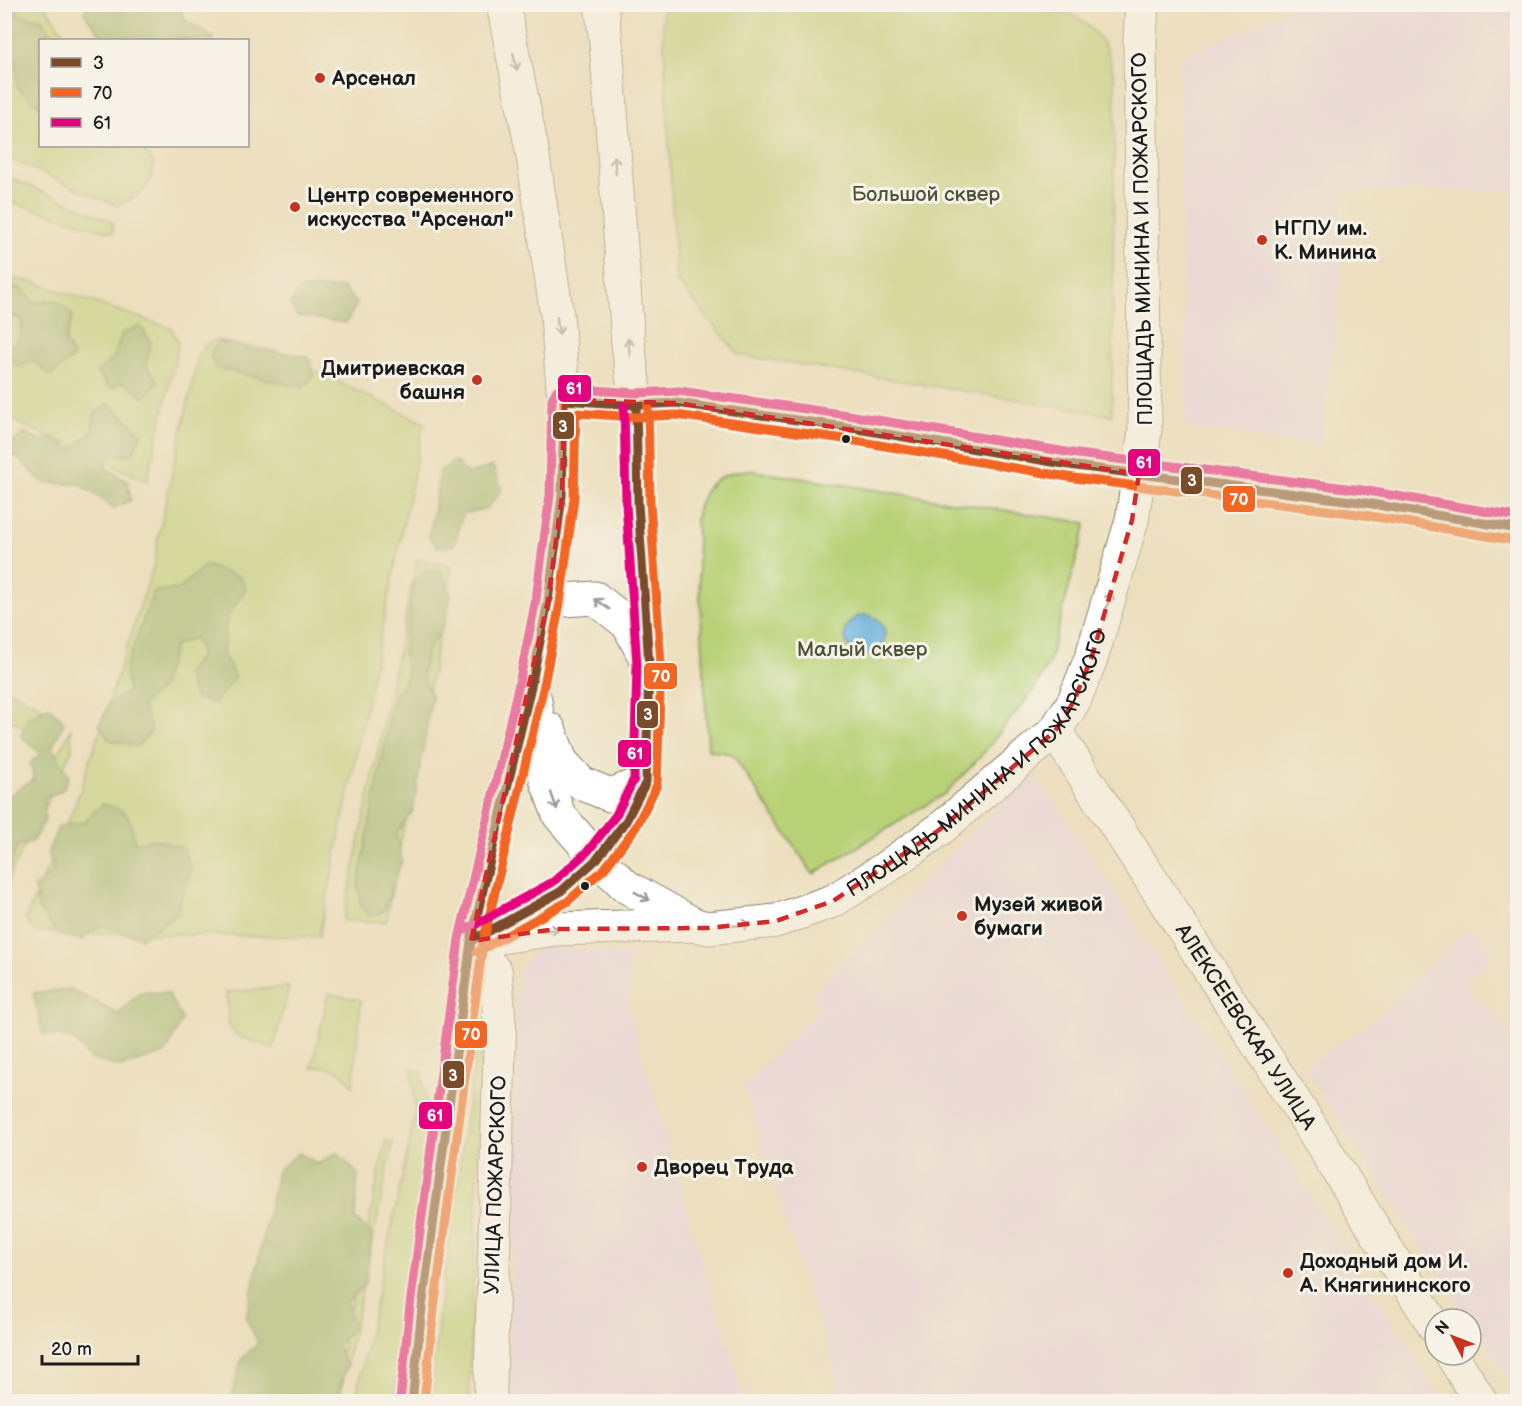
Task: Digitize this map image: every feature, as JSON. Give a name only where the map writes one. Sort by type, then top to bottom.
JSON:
[{"type":"street","name":"ПЛОЩАДЬ МИНИНА И ПОЖАРСКОГО","points":[[503,4],[532,150],[560,346],[564,400],[562,496],[548,601],[532,682],[471,941],[556,929],[695,925],[708,928],[776,921],[833,901],[939,830],[1055,731],[1074,701],[1092,656],[1132,520],[1145,430],[1140,40],[1142,4]]},
{"type":"street","points":[[412,1401],[422,1308],[471,941],[560,892],[597,859],[626,821],[646,782],[649,665],[638,503],[636,405],[627,331],[606,42],[601,4]]},
{"type":"street","points":[[564,400],[636,405],[677,403],[846,427],[1065,464],[1360,502],[1518,529]]},
{"type":"street","points":[[548,601],[595,598],[628,624],[649,665]]},
{"type":"street","name":"ПЛОЩАДЬ МИНИНА И ПОЖАРСКОГО","points":[[532,682],[546,779],[559,815],[597,859],[627,887],[695,925]]},
{"type":"street","points":[[532,682],[561,762],[581,783],[610,795],[646,782]]},
{"type":"street","name":"АЛЕКСЕЕВСКАЯ УЛИЦА","points":[[1055,731],[1311,1127],[1423,1308]]},
{"type":"street","name":"УЛИЦА ПОЖАРСКОГО","points":[[471,941],[496,972],[500,1028],[490,1401]]},
{"type":"street","points":[[1460,1367],[1481,1401]]},
{"type":"highlighted area","points":[[564,400],[677,403],[1139,474],[1132,520],[1092,656],[1074,701],[1055,731],[939,830],[833,901],[776,921],[708,928],[556,929],[471,941],[548,601],[562,496]]},
{"type":"shaded area","name":"НГПУ им. К. Минина","points":[[1300,5],[1518,5],[1517,191],[1342,192],[1340,288],[1320,446],[1187,427],[1178,59]]},
{"type":"shaded area","points":[[1033,777],[1040,780],[1296,1171],[1442,1401],[843,1401],[744,1086],[820,1008],[811,994],[1026,779]]},
{"type":"shaded area","points":[[1470,927],[1495,953],[1463,983],[1517,1039],[1517,1393],[1483,1338],[1483,1307],[1461,1307],[1304,1067],[1369,1025]]},
{"type":"shaded area","points":[[547,945],[630,955],[627,1002],[699,1252],[745,1401],[509,1402],[519,971],[533,951]]},
{"type":"green space","points":[[4,5],[19,5],[16,15],[41,19],[55,39],[39,39],[39,106],[17,87],[16,59],[5,54]]},
{"type":"green space","points":[[5,5],[44,5],[68,39],[39,39],[39,147],[142,147],[154,164],[152,173],[143,191],[117,206],[5,157]]},
{"type":"green space","points":[[87,5],[181,5],[183,19],[214,39],[104,39],[84,13]]},
{"type":"green space","name":"Большой сквер","points":[[662,5],[1033,5],[1065,12],[1093,30],[1108,53],[1115,80],[1112,415],[739,355],[676,280]]},
{"type":"green space","points":[[4,175],[113,222],[113,233],[5,200]]},
{"type":"green space","points":[[5,278],[30,281],[171,328],[178,341],[175,361],[147,481],[5,417]]},
{"type":"green space","points":[[5,285],[20,288],[34,302],[55,300],[73,315],[65,342],[74,357],[50,376],[35,362],[17,367],[5,351],[20,337],[22,319],[5,313]]},
{"type":"green space","points":[[343,288],[357,304],[346,323],[297,316],[290,304],[300,289]]},
{"type":"green space","points":[[140,326],[151,342],[146,365],[158,382],[144,398],[124,383],[110,388],[97,373],[114,357],[122,333]]},
{"type":"green space","points":[[216,339],[303,365],[424,423],[319,937],[37,932],[30,927],[26,918],[77,800],[155,561],[157,542],[198,357],[206,344]]},
{"type":"green space","points":[[218,342],[309,357],[313,376],[303,388],[216,368],[210,354]]},
{"type":"green space","points":[[109,404],[141,433],[133,454],[109,455],[105,467],[128,482],[131,500],[114,508],[80,484],[44,483],[12,453],[13,442],[26,432],[39,441],[52,436],[71,451],[91,432],[95,413]]},
{"type":"green space","points":[[455,461],[468,474],[493,466],[502,489],[488,508],[463,514],[454,546],[437,547],[429,536],[440,471]]},
{"type":"green space","name":"Малый сквер","points":[[748,470],[1086,523],[1049,662],[1033,691],[980,757],[946,793],[813,874],[732,754],[708,750],[696,519],[702,498],[712,484],[726,475]]},
{"type":"green space","points":[[417,559],[452,566],[386,922],[343,921]]},
{"type":"green space","points":[[205,565],[240,577],[246,589],[227,617],[223,653],[235,677],[214,704],[195,698],[186,673],[201,656],[195,638],[175,645],[162,687],[142,705],[152,731],[137,746],[109,740],[99,724],[110,703],[128,691],[125,668],[154,591],[179,589]]},
{"type":"green space","points":[[426,570],[441,572],[451,595],[443,628],[427,649],[422,676],[432,696],[413,811],[396,834],[402,860],[384,911],[371,917],[361,907],[358,884],[394,696],[408,676],[403,653],[414,583]]},
{"type":"green space","points":[[4,688],[61,717],[50,741],[5,718]]},
{"type":"green space","points":[[49,707],[64,723],[52,748],[69,776],[63,790],[44,799],[45,820],[32,842],[17,846],[10,868],[5,874],[6,804],[16,790],[34,779],[30,763],[41,754],[21,736],[28,717]]},
{"type":"green space","points":[[71,729],[72,749],[5,885],[5,857]]},
{"type":"green space","points":[[102,804],[118,808],[127,816],[135,843],[155,839],[183,848],[191,869],[176,914],[142,938],[100,925],[83,940],[58,935],[39,909],[34,887],[54,871],[48,851],[59,826],[85,822]]},
{"type":"green space","points":[[289,987],[273,1049],[236,1035],[229,1025],[226,992]]},
{"type":"green space","points":[[70,989],[118,1014],[140,992],[168,993],[182,1019],[166,1053],[121,1067],[90,1059],[72,1038],[43,1034],[33,993]]},
{"type":"green space","points":[[328,993],[361,1000],[353,1086],[336,1070],[325,1067],[312,1068]]},
{"type":"green space","points":[[476,1045],[482,1046],[469,1401],[430,1401],[440,1306]]},
{"type":"green space","points":[[411,1069],[422,1072],[428,1118],[395,1401],[355,1401],[416,1111]]},
{"type":"green space","points":[[386,1141],[393,1142],[339,1401],[330,1402]]},
{"type":"green space","points":[[337,1152],[358,1174],[355,1218],[371,1233],[366,1282],[347,1302],[353,1327],[337,1346],[347,1366],[335,1401],[231,1401],[241,1360],[258,1343],[246,1318],[277,1171],[299,1153],[318,1164]]},
{"type":"water","points":[[865,615],[879,621],[885,635],[879,649],[865,655],[851,649],[845,635],[851,621]]},
{"type":"transit line","name":"61","points":[[400,1401],[410,1306],[459,939],[520,679],[536,599],[550,495],[552,399],[557,390],[564,388],[636,393],[679,391],[848,415],[1078,454],[1362,490],[1518,517]]},
{"type":"transit line","name":"3","points":[[412,1402],[422,1308],[471,941],[532,682],[548,601],[562,496],[564,400],[636,405],[677,403],[846,427],[1076,466],[1360,502],[1518,529]]},
{"type":"transit line","name":"61","points":[[465,930],[553,882],[588,851],[616,815],[634,779],[637,665],[626,504],[624,405]]},
{"type":"transit line","name":"3","points":[[471,941],[560,892],[597,859],[626,821],[646,782],[649,665],[638,503],[636,405]]},
{"type":"transit line","name":"70","points":[[477,952],[567,902],[605,868],[636,827],[657,785],[661,664],[650,502],[648,405]]},
{"type":"transit line","name":"70","points":[[424,1402],[434,1309],[483,943],[544,685],[560,603],[574,498],[576,413],[635,417],[676,415],[844,439],[1074,478],[1358,514],[1516,541]]},
{"type":"place","name":"Арсенал","points":[[320,78]]},
{"type":"place","name":"Центр современного искусства \"Арсенал\"","points":[[295,207]]},
{"type":"place","name":"НГПУ им. К. Минина","points":[[1262,240]]},
{"type":"place","name":"Дмитриевская башня","points":[[477,380]]},
{"type":"place","name":"Музей живой бумаги","points":[[962,916]]},
{"type":"place","name":"Дворец Труда","points":[[642,1167]]},
{"type":"place","name":"Доходный дом И. А. Княгининского","points":[[1288,1273]]}]
